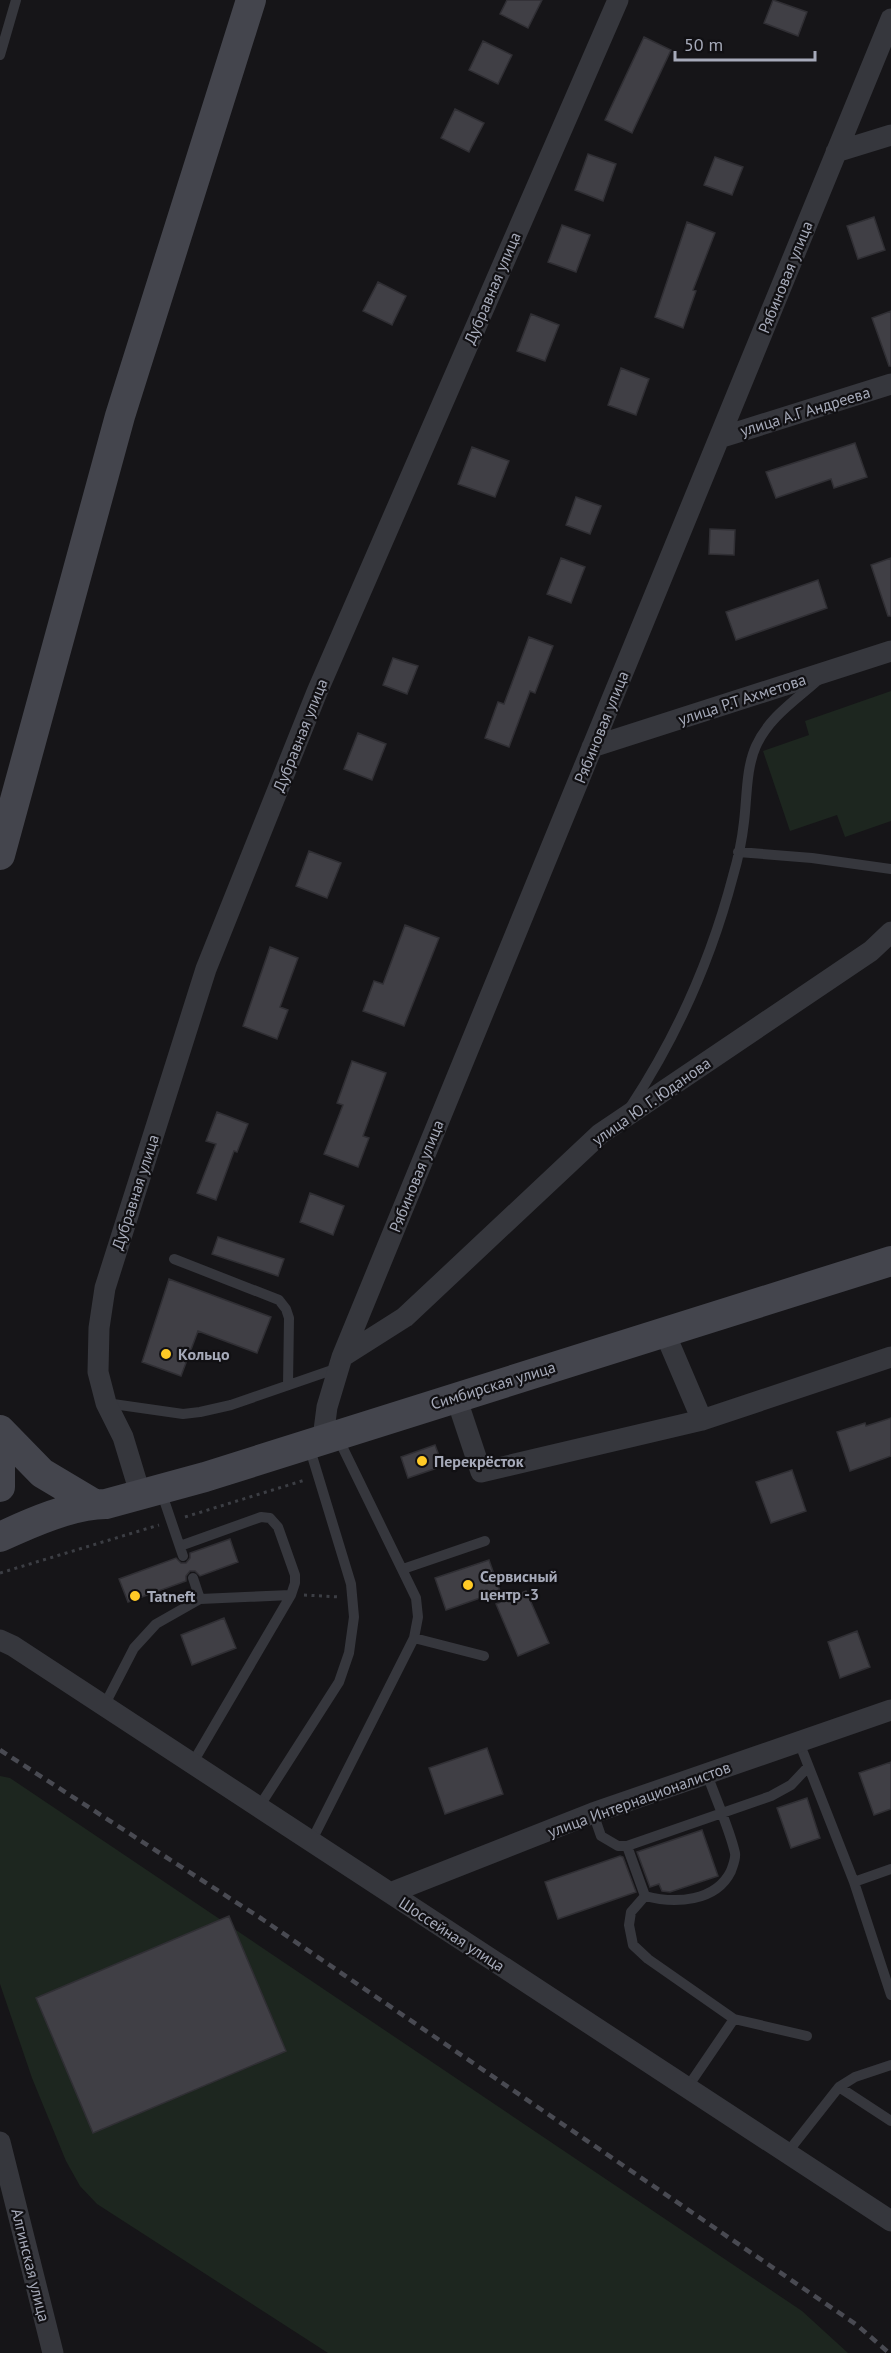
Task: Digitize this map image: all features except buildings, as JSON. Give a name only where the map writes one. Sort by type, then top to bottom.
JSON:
[{"type":"main road","points":[[0,855],[120,416],[251,0]]},
{"type":"main road","name":"Симбирская улица","points":[[0,1537],[94,1504],[106,1503],[205,1477],[891,1261]]},
{"type":"main road","points":[[0,1430],[42,1473],[94,1504]]},
{"type":"main road","points":[[0,1449],[0,1487]]},
{"type":"street","name":"Дубравная улица","points":[[150,1491],[106,1402],[98,1372],[97,1354],[105,1288],[206,969],[317,692],[618,0]]},
{"type":"street","name":"Рябиновая улица","points":[[323,1438],[327,1407],[340,1363],[891,19]]},
{"type":"street","points":[[836,152],[891,135]]},
{"type":"street","name":"улица А.Г Андреева","points":[[719,438],[891,384]]},
{"type":"street","name":"улица Р.Т Ахметова","points":[[592,747],[891,651]]},
{"type":"street","name":"улица Ю. Г. Юданова","points":[[340,1363],[405,1317],[600,1134],[872,951],[891,932]]},
{"type":"street","points":[[664,1331],[702,1420]]},
{"type":"street","points":[[456,1397],[481,1473],[702,1420],[891,1357]]},
{"type":"street","name":"Шоссейная улица","points":[[4,1640],[891,2221]]},
{"type":"street","name":"улица Интернационалистов","points":[[390,1893],[593,1813],[891,1710]]},
{"type":"street","name":"Алгинская улица","points":[[0,2142],[53,2353]]},
{"type":"lane","points":[[0,55],[16,0]]},
{"type":"lane","points":[[623,1119],[659,1060],[693,992],[729,887],[738,852],[756,747],[769,723],[828,671]]},
{"type":"lane","points":[[738,852],[812,858],[891,869]]},
{"type":"lane","points":[[174,1259],[279,1300],[289,1318],[288,1385]]},
{"type":"lane","points":[[106,1402],[183,1414],[214,1409],[288,1385],[340,1363]]},
{"type":"lane","points":[[311,1842],[414,1638],[418,1617],[416,1598],[403,1569],[323,1438]]},
{"type":"lane","points":[[259,1807],[339,1682],[349,1653],[354,1617],[351,1584],[323,1438]]},
{"type":"lane","points":[[150,1491],[182,1551],[261,1517],[270,1518],[278,1527],[295,1575],[291,1595],[192,1764]]},
{"type":"lane","points":[[403,1569],[485,1541]]},
{"type":"lane","points":[[193,1578],[200,1599]]},
{"type":"lane","points":[[104,1706],[134,1648],[156,1624],[200,1599],[291,1595]]},
{"type":"lane","points":[[414,1638],[484,1656]]},
{"type":"lane","points":[[799,1742],[854,1882],[891,1995]]},
{"type":"lane","points":[[593,1813],[601,1836],[618,1846],[627,1846],[783,1791],[808,1767]]},
{"type":"lane","points":[[645,1896],[658,1900],[683,1900],[717,1888],[726,1879],[734,1864],[735,1854],[707,1774]]},
{"type":"lane","points":[[627,1846],[645,1896]]},
{"type":"lane","points":[[854,1882],[891,1869]]},
{"type":"lane","points":[[645,1896],[631,1912],[628,1925],[633,1945],[648,1959],[734,2019],[807,2036]]},
{"type":"lane","points":[[687,2088],[734,2019]]},
{"type":"lane","points":[[787,2153],[838,2087],[855,2077],[891,2065]]},
{"type":"lane","points":[[838,2087],[891,2121]]},
{"type":"path","points":[[291,1595],[352,1598]]},
{"type":"shaded area","points":[[891,691],[891,821],[845,837],[837,815],[790,831],[763,751],[809,735],[805,721]]},
{"type":"shaded area","points":[[0,1776],[10,1778],[802,2311],[848,2353],[328,2353],[97,2204],[80,2186],[66,2161],[32,2078],[0,1984]]},
{"type":"railway","points":[[0,1750],[262,1919],[857,2325],[889,2353]]},
{"type":"place","name":"Кольцо","points":[[166,1354]]},
{"type":"place","name":"Перекрёсток","points":[[422,1461]]},
{"type":"place","name":"Сервисный центр -3","points":[[468,1585]]},
{"type":"place","name":"Tatneft","points":[[135,1596]]}]
